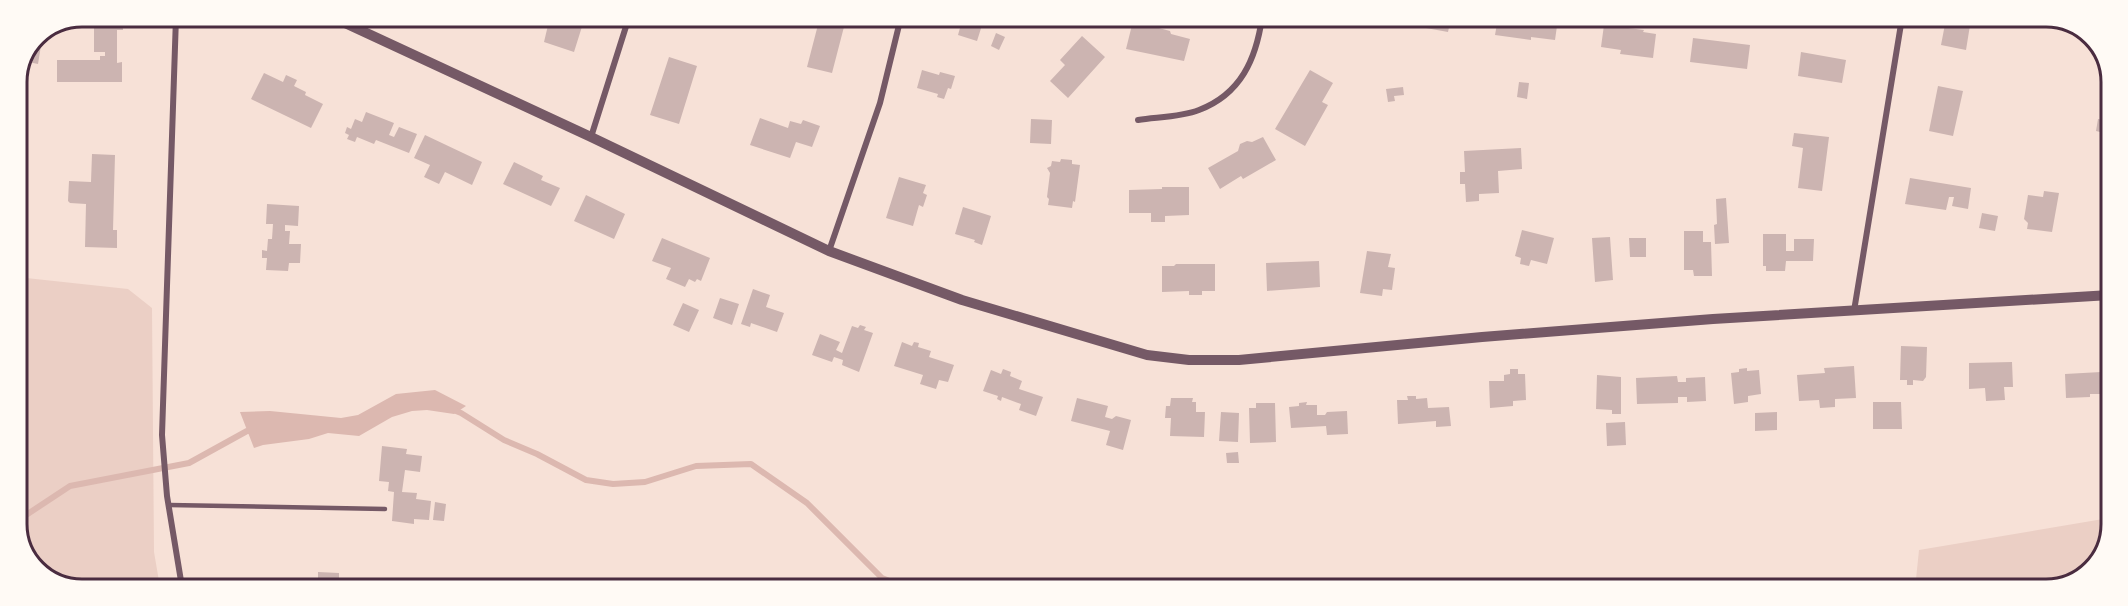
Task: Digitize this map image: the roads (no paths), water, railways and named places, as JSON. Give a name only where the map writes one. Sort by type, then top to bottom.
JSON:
[{"type":"street","points":[[176,27],[162,435],[169,505],[181,579]]},
{"type":"street","points":[[354,27],[829,251],[952,297],[1005,314],[1138,352],[1189,360],[1239,360],[1482,337],[2101,296]]},
{"type":"street","points":[[591,137],[626,27]]},
{"type":"street","points":[[829,251],[880,104],[899,27]]},
{"type":"street","points":[[1138,120],[1198,110],[1222,98],[1239,81],[1252,60],[1261,27]]},
{"type":"street","points":[[1854,311],[1901,27]]},
{"type":"lane","points":[[169,505],[385,508]]},
{"type":"waterway","points":[[451,409],[504,440],[537,454],[586,480],[613,484],[645,482],[696,466],[751,464],[807,503],[884,579]]},
{"type":"waterway","points":[[27,514],[70,486],[189,463],[247,431],[254,431]]}]
